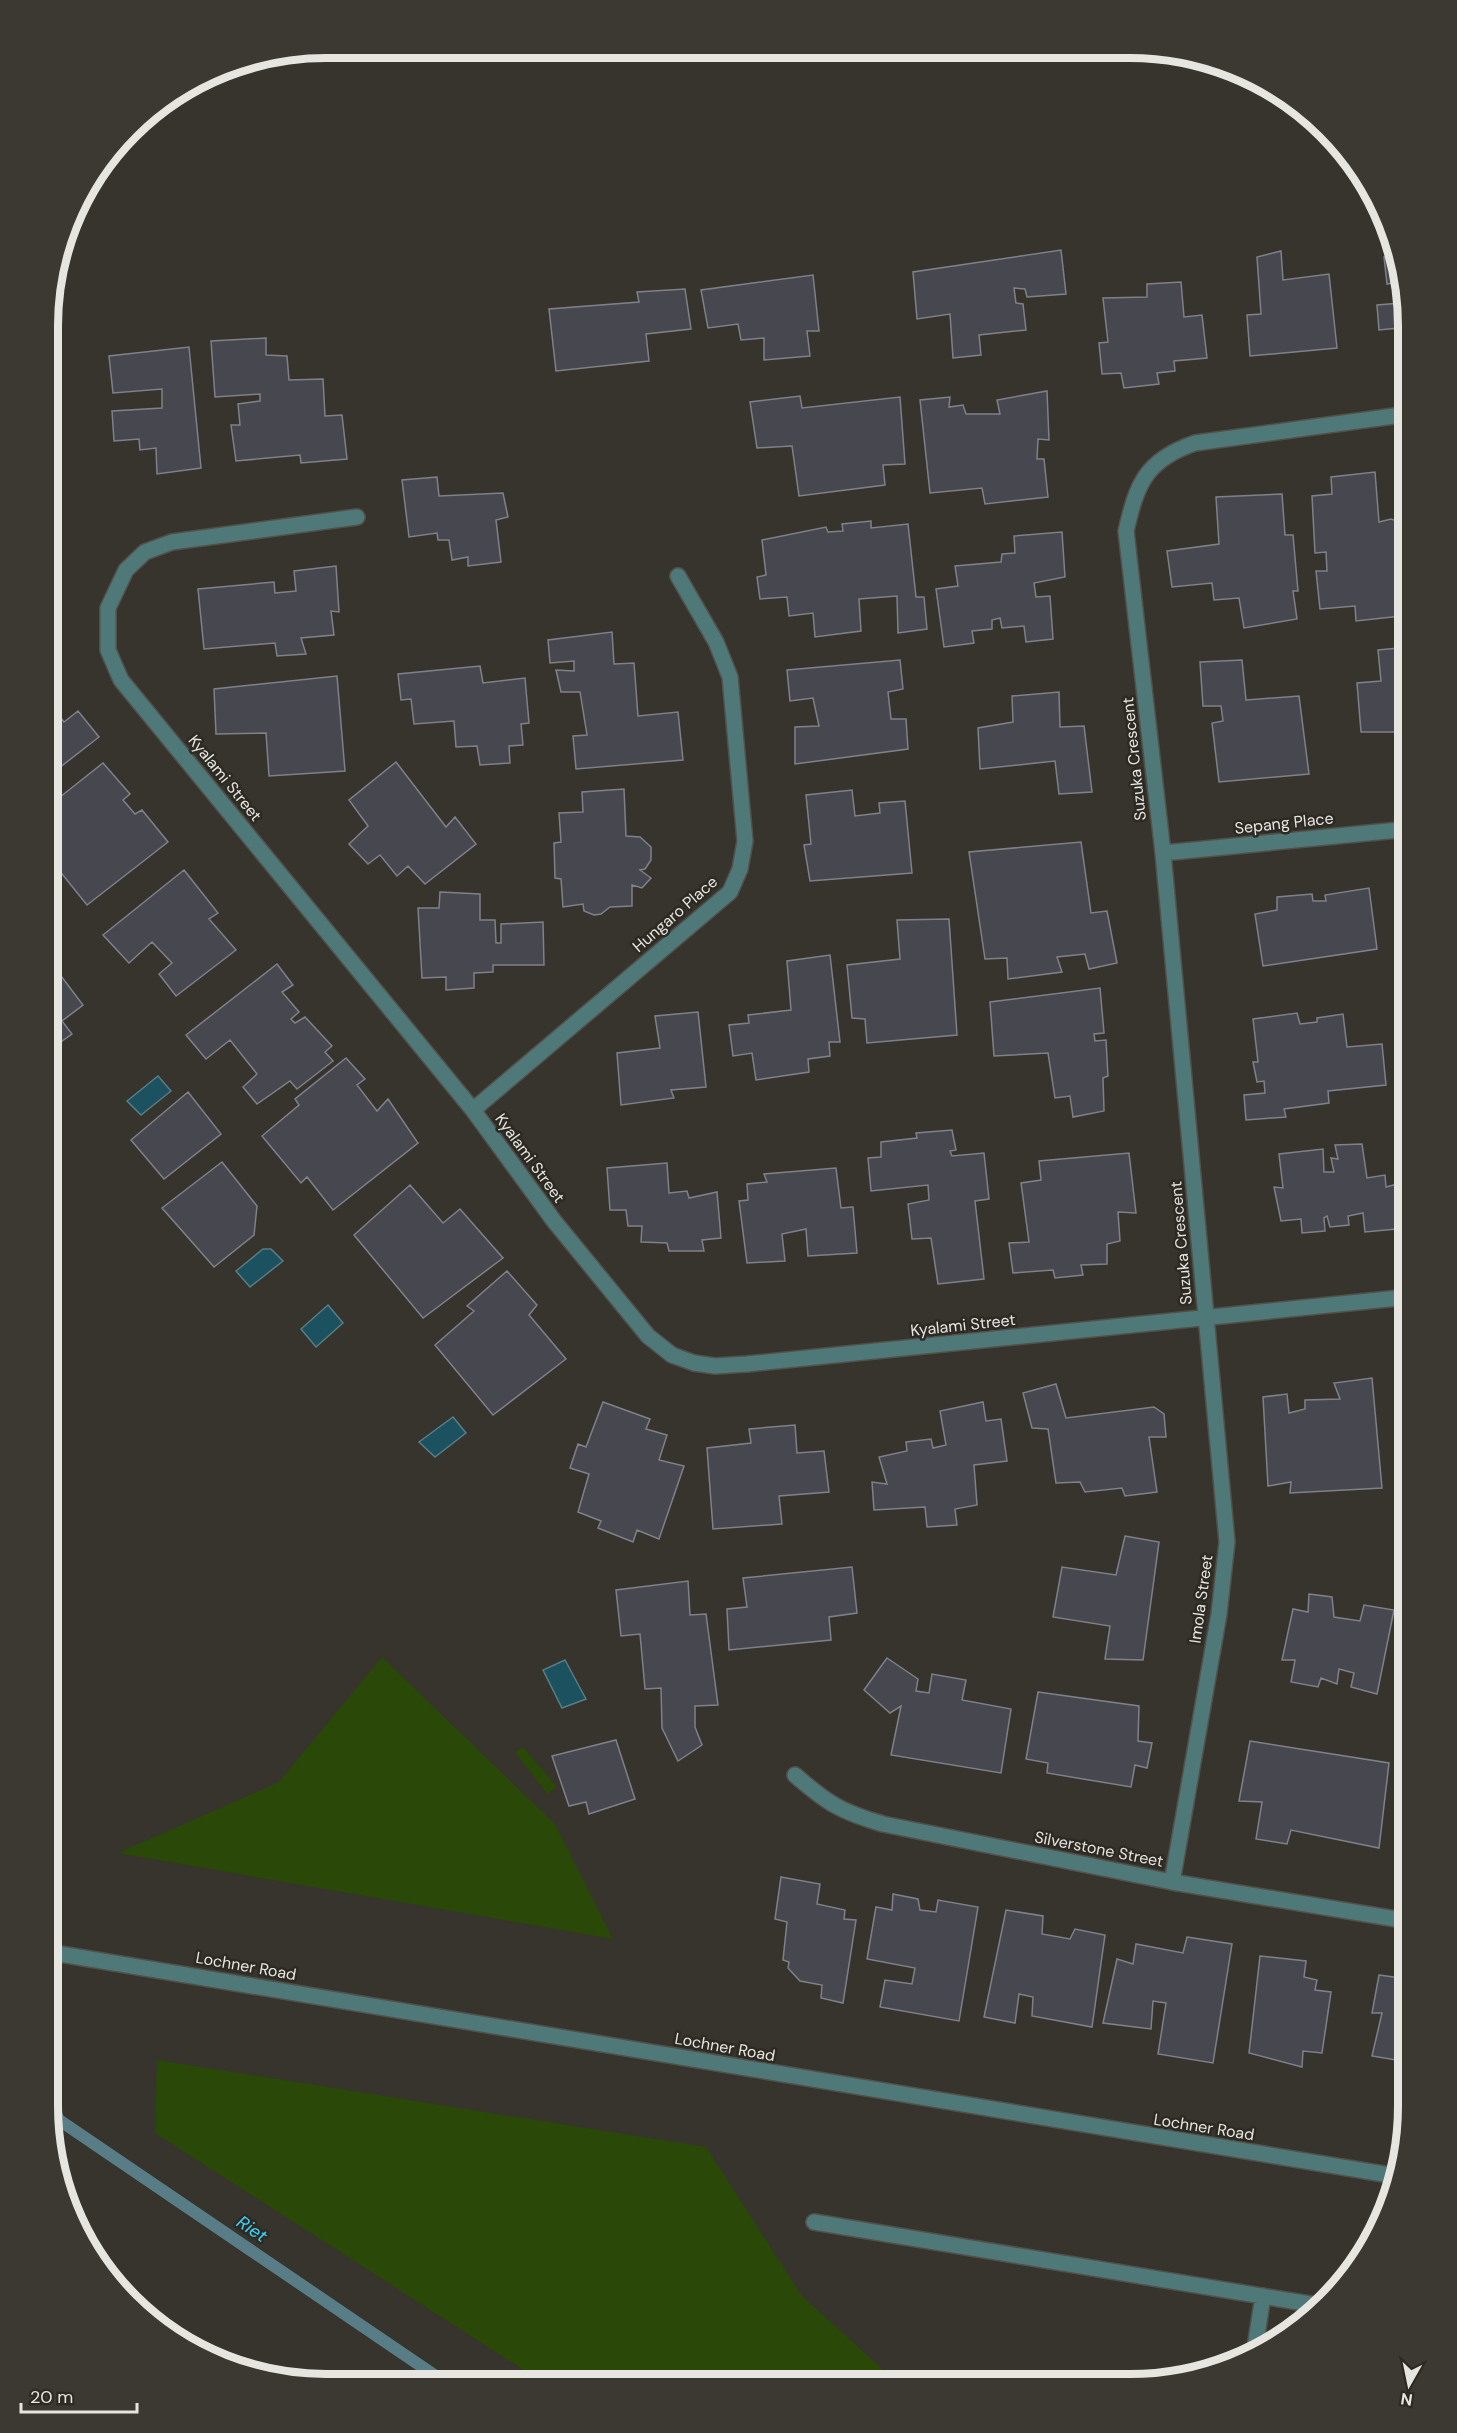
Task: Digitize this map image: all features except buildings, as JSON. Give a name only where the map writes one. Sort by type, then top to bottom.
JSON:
[{"type":"street","name":"Suzuka Crescent","points":[[1207,1318],[1163,853],[1126,531],[1140,484],[1159,459],[1195,443],[1399,415]]},
{"type":"street","name":"Kyalami Street","points":[[357,517],[172,543],[145,552],[126,570],[108,608],[108,650],[121,680],[473,1110],[554,1221],[648,1336],[672,1354],[694,1363],[715,1366],[747,1364],[1399,1298]]},
{"type":"street","name":"Hungaro Place","points":[[473,1110],[730,892],[735,882],[744,856],[745,818],[730,677],[716,642],[678,576]]},
{"type":"street","name":"Sepang Place","points":[[1163,853],[1399,830]]},
{"type":"street","name":"Imola Street","points":[[1172,1882],[1219,1614],[1227,1542],[1207,1318]]},
{"type":"street","name":"Silverstone Street","points":[[795,1775],[824,1801],[847,1814],[883,1824],[1172,1882],[1399,1920]]},
{"type":"street","name":"Lochner Road","points":[[58,1954],[1389,2175]]},
{"type":"street","points":[[814,2222],[1311,2304]]},
{"type":"street","points":[[1256,2344],[1263,2296]]},
{"type":"green space","points":[[382,1657],[555,1824],[613,1939],[118,1853],[279,1782]]},
{"type":"green space","points":[[523,1747],[557,1787],[547,1794],[515,1752]]},
{"type":"green space","points":[[157,2060],[706,2147],[802,2296],[888,2374],[530,2374],[155,2133]]},
{"type":"water","points":[[158,1076],[171,1091],[141,1115],[127,1101]]},
{"type":"water","points":[[263,1249],[271,1249],[283,1261],[250,1287],[236,1271]]},
{"type":"water","points":[[328,1305],[343,1323],[316,1347],[301,1329]]},
{"type":"water","points":[[453,1417],[466,1433],[435,1457],[419,1442]]},
{"type":"water","points":[[565,1660],[586,1699],[562,1708],[543,1670]]},
{"type":"waterway","name":"Riet","points":[[59,2119],[433,2374]]}]
